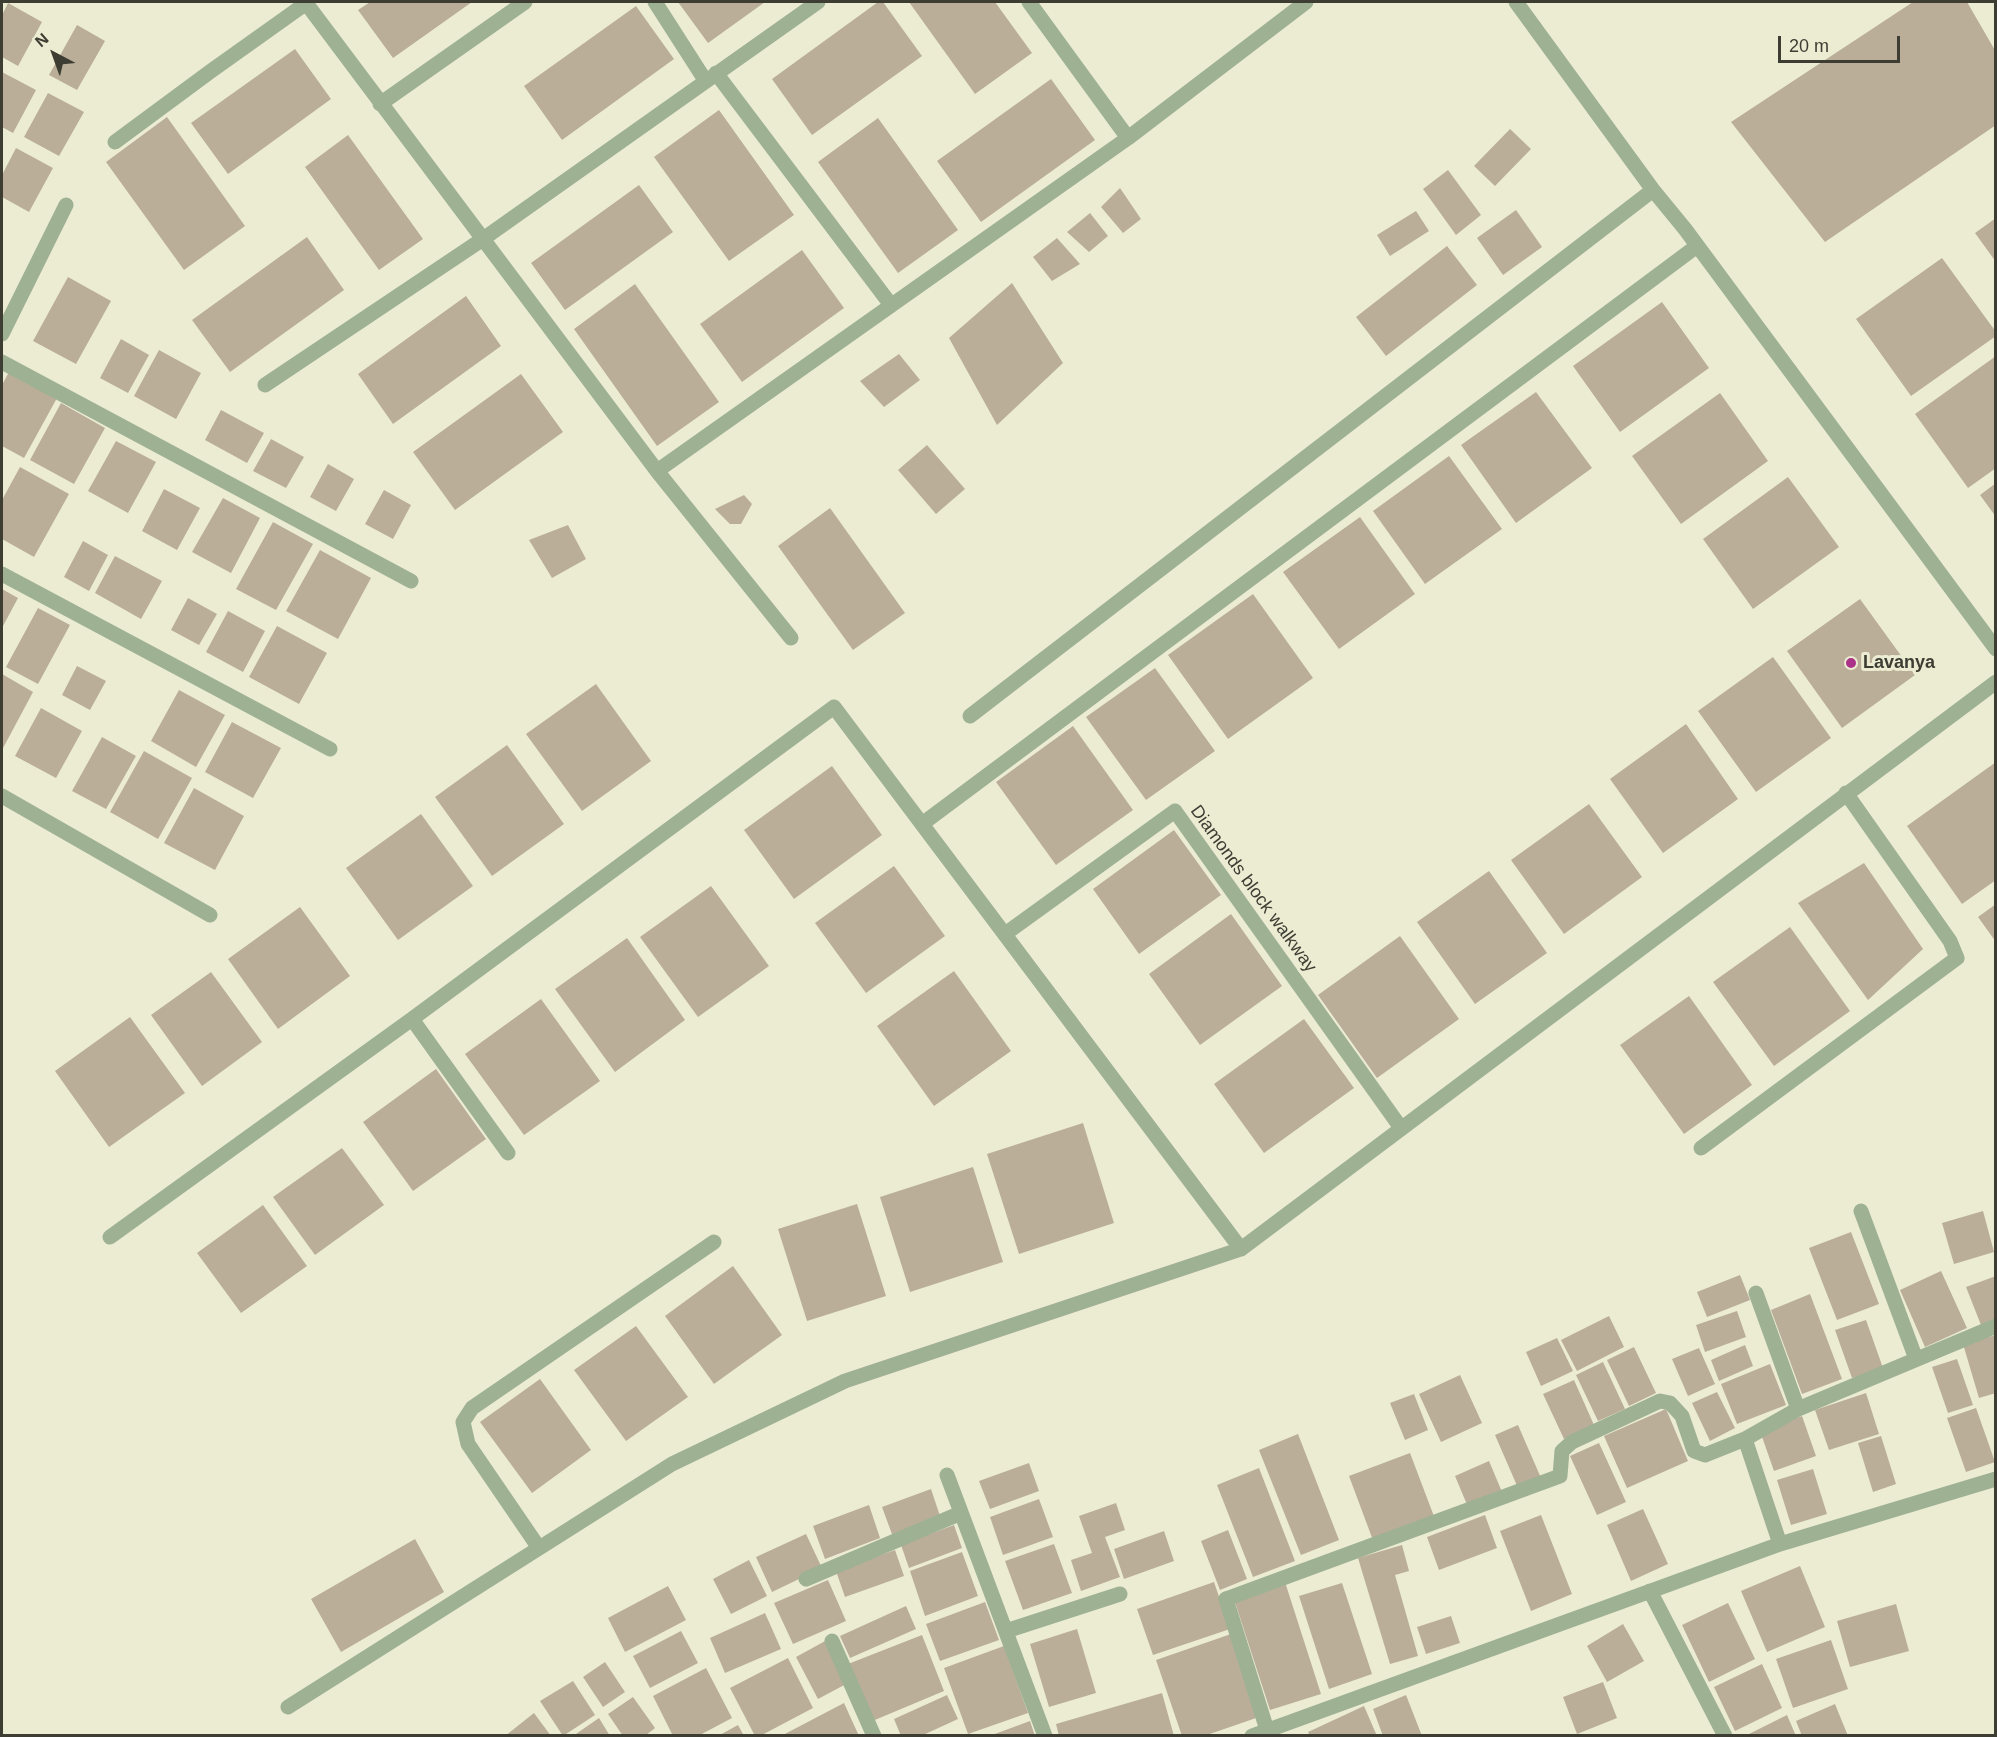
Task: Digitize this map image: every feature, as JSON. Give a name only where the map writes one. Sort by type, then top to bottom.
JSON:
[{"type":"street","points":[[115,142],[307,2],[380,104],[657,471],[792,638]]},
{"type":"street","points":[[380,104],[525,2]]},
{"type":"street","points":[[655,2],[891,305]]},
{"type":"street","points":[[265,385],[483,239],[818,2]]},
{"type":"street","points":[[1029,2],[1128,138]]},
{"type":"street","points":[[657,471],[1128,138],[1306,2]]},
{"type":"street","points":[[1516,2],[1995,649]]},
{"type":"street","points":[[970,716],[1653,190]]},
{"type":"street","points":[[2,334],[66,205]]},
{"type":"street","points":[[922,824],[1697,246]]},
{"type":"street","points":[[2,362],[411,580]]},
{"type":"street","points":[[2,574],[330,749]]},
{"type":"street","points":[[288,1707],[672,1464],[845,1381],[1240,1249],[1995,682]]},
{"type":"street","points":[[110,1237],[412,1019],[834,707],[1240,1249]]},
{"type":"street","points":[[1701,1148],[1957,958],[1950,941],[1846,794]]},
{"type":"street","points":[[2,796],[210,915]]},
{"type":"street","name":"Diamonds block walkway","points":[[1005,934],[1175,811],[1401,1128]]},
{"type":"street","points":[[412,1019],[508,1153]]},
{"type":"street","points":[[1861,1211],[1916,1359]]},
{"type":"street","points":[[539,1548],[468,1444],[463,1422],[472,1408],[714,1242]]},
{"type":"street","points":[[1756,1293],[1798,1409]]},
{"type":"street","points":[[1995,1326],[1798,1409],[1745,1439],[1705,1455],[1694,1451],[1682,1416],[1670,1403],[1660,1401],[1572,1442],[1562,1451],[1560,1476],[1226,1599],[1260,1733],[1780,1544],[1995,1479]]},
{"type":"street","points":[[1745,1439],[1780,1544]]},
{"type":"street","points":[[947,1475],[1045,1736]]},
{"type":"street","points":[[806,1580],[961,1513]]},
{"type":"street","points":[[1650,1591],[1725,1736]]},
{"type":"street","points":[[1006,1631],[1120,1594]]},
{"type":"street","points":[[832,1641],[874,1736]]},
{"type":"building","points":[[370,2],[472,2],[393,58],[358,10]]},
{"type":"building","points":[[678,2],[765,2],[708,43]]},
{"type":"building","points":[[878,2],[883,2],[922,56],[812,135],[772,79]]},
{"type":"building","points":[[909,2],[995,2],[1032,53],[975,94]]},
{"type":"building","points":[[1913,2],[1967,2],[1996,52],[1996,125],[1825,242],[1731,122]]},
{"type":"building","points":[[8,3],[42,22],[18,66],[2,57],[2,15]]},
{"type":"building","points":[[636,6],[674,59],[562,140],[524,86]]},
{"type":"building","points":[[77,25],[105,41],[77,90],[49,75]]},
{"type":"building","points":[[295,49],[331,99],[228,174],[191,123]]},
{"type":"building","points":[[2,72],[36,90],[13,133],[2,127]]},
{"type":"building","points":[[1051,79],[1095,140],[981,222],[937,161]]},
{"type":"building","points":[[48,93],[84,112],[59,156],[24,137]]},
{"type":"building","points":[[719,110],[794,215],[729,261],[654,157]]},
{"type":"building","points":[[167,117],[245,226],[184,270],[106,162]]},
{"type":"building","points":[[878,118],[958,230],[898,273],[818,162]]},
{"type":"building","points":[[1510,129],[1531,149],[1495,186],[1474,166]]},
{"type":"building","points":[[348,135],[423,239],[379,270],[305,167]]},
{"type":"building","points":[[16,148],[53,168],[29,212],[2,197],[2,175]]},
{"type":"building","points":[[1448,170],[1481,215],[1456,235],[1423,189]]},
{"type":"building","points":[[639,185],[673,232],[565,310],[531,263]]},
{"type":"building","points":[[1120,188],[1141,219],[1123,233],[1101,207]]},
{"type":"building","points":[[1516,210],[1542,247],[1503,275],[1477,238]]},
{"type":"building","points":[[1416,211],[1429,231],[1390,256],[1377,235]]},
{"type":"building","points":[[1090,213],[1108,236],[1089,252],[1067,232]]},
{"type":"building","points":[[1996,218],[1996,262],[1975,233]]},
{"type":"building","points":[[307,237],[344,290],[230,372],[192,320]]},
{"type":"building","points":[[1057,238],[1080,264],[1052,281],[1033,257]]},
{"type":"building","points":[[1447,246],[1477,285],[1386,356],[1356,317]]},
{"type":"building","points":[[802,250],[844,308],[742,382],[700,324]]},
{"type":"building","points":[[1942,258],[1996,332],[1996,336],[1911,396],[1856,319]]},
{"type":"building","points":[[68,277],[111,301],[76,364],[33,341]]},
{"type":"building","points":[[1012,283],[1063,363],[997,425],[949,338]]},
{"type":"building","points":[[635,284],[719,402],[657,446],[574,329]]},
{"type":"building","points":[[466,296],[501,346],[393,424],[358,374]]},
{"type":"building","points":[[1662,302],[1709,368],[1620,432],[1573,366]]},
{"type":"building","points":[[121,339],[149,355],[128,393],[100,378]]},
{"type":"building","points":[[159,350],[201,373],[176,419],[134,396]]},
{"type":"building","points":[[899,354],[920,380],[884,407],[860,381]]},
{"type":"building","points":[[1996,356],[1996,468],[1968,488],[1915,414]]},
{"type":"building","points":[[9,372],[57,398],[24,458],[2,446],[2,385]]},
{"type":"building","points":[[521,374],[563,432],[455,510],[413,452]]},
{"type":"building","points":[[1536,392],[1592,468],[1516,523],[1461,445]]},
{"type":"building","points":[[1720,393],[1768,461],[1681,524],[1632,456]]},
{"type":"building","points":[[61,403],[105,428],[74,484],[30,460]]},
{"type":"building","points":[[221,410],[264,433],[247,463],[205,440]]},
{"type":"building","points":[[271,439],[304,457],[286,488],[253,471]]},
{"type":"building","points":[[116,441],[156,462],[128,513],[88,491]]},
{"type":"building","points":[[927,445],[965,489],[936,514],[898,470]]},
{"type":"building","points":[[1449,456],[1502,529],[1425,584],[1373,511]]},
{"type":"building","points":[[328,464],[354,479],[336,511],[310,497]]},
{"type":"building","points":[[20,467],[69,494],[34,557],[2,539],[2,500]]},
{"type":"building","points":[[1788,477],[1839,547],[1753,609],[1703,539]]},
{"type":"building","points":[[1996,483],[1996,517],[1980,495]]},
{"type":"building","points":[[164,489],[200,508],[177,550],[142,531]]},
{"type":"building","points":[[384,490],[411,505],[393,539],[365,524]]},
{"type":"building","points":[[744,495],[752,504],[741,524],[730,524],[715,509]]},
{"type":"building","points":[[223,498],[260,518],[231,573],[192,552]]},
{"type":"building","points":[[830,508],[905,613],[853,650],[778,546]]},
{"type":"building","points":[[1360,517],[1415,594],[1339,649],[1283,572]]},
{"type":"building","points":[[273,522],[313,544],[276,610],[236,589]]},
{"type":"building","points":[[568,525],[586,559],[552,578],[529,540]]},
{"type":"building","points":[[83,541],[108,555],[89,591],[64,577]]},
{"type":"building","points":[[320,550],[371,578],[338,639],[286,611]]},
{"type":"building","points":[[115,556],[162,581],[141,619],[95,593]]},
{"type":"building","points":[[2,589],[18,598],[2,628]]},
{"type":"building","points":[[1253,594],[1313,678],[1228,739],[1168,655]]},
{"type":"building","points":[[188,598],[217,614],[199,645],[171,630]]},
{"type":"building","name":"Lavanya","points":[[1860,599],[1915,675],[1842,728],[1787,651]]},
{"type":"building","points":[[38,608],[70,625],[38,684],[6,667]]},
{"type":"building","points":[[228,611],[265,631],[243,672],[206,652]]},
{"type":"building","points":[[277,626],[327,653],[299,704],[249,677]]},
{"type":"building","points":[[1773,657],[1831,738],[1756,792],[1698,711]]},
{"type":"building","points":[[77,666],[106,681],[90,710],[62,695]]},
{"type":"building","points":[[1155,668],[1215,751],[1146,800],[1086,717]]},
{"type":"building","points":[[2,674],[33,692],[2,750]]},
{"type":"building","points":[[596,684],[651,761],[582,811],[526,734]]},
{"type":"building","points":[[179,690],[225,715],[196,767],[151,741]]},
{"type":"building","points":[[41,708],[82,731],[56,778],[15,756]]},
{"type":"building","points":[[232,722],[281,748],[253,798],[205,772]]},
{"type":"building","points":[[1686,724],[1738,799],[1663,853],[1610,779]]},
{"type":"building","points":[[1073,726],[1133,810],[1056,865],[996,782]]},
{"type":"building","points":[[102,737],[136,756],[106,809],[72,791]]},
{"type":"building","points":[[507,745],[564,824],[492,876],[435,797]]},
{"type":"building","points":[[144,751],[192,778],[158,839],[110,812]]},
{"type":"building","points":[[1996,762],[1996,880],[1962,904],[1907,826]]},
{"type":"building","points":[[832,766],[882,835],[794,899],[744,830]]},
{"type":"building","points":[[194,788],[244,816],[215,870],[164,843]]},
{"type":"building","points":[[1589,804],[1642,877],[1564,934],[1511,860]]},
{"type":"building","points":[[421,814],[473,886],[398,940],[346,868]]},
{"type":"building","points":[[1174,830],[1221,895],[1139,954],[1093,889]]},
{"type":"building","points":[[1864,863],[1923,949],[1868,1000],[1798,903]]},
{"type":"building","points":[[894,866],[945,936],[866,993],[815,923]]},
{"type":"building","points":[[1489,871],[1547,953],[1475,1004],[1417,922]]},
{"type":"building","points":[[711,886],[769,966],[698,1017],[640,937]]},
{"type":"building","points":[[1996,904],[1996,942],[1978,917]]},
{"type":"building","points":[[300,907],[350,976],[278,1029],[228,959]]},
{"type":"building","points":[[1231,914],[1282,986],[1200,1045],[1149,974]]},
{"type":"building","points":[[1790,927],[1850,1011],[1774,1066],[1713,982]]},
{"type":"building","points":[[1400,936],[1459,1019],[1377,1078],[1318,995]]},
{"type":"building","points":[[627,938],[685,1020],[615,1072],[555,989]]},
{"type":"building","points":[[954,971],[1011,1051],[934,1106],[877,1026]]},
{"type":"building","points":[[211,972],[262,1042],[202,1086],[151,1015]]},
{"type":"building","points":[[1689,996],[1752,1085],[1684,1134],[1620,1045]]},
{"type":"building","points":[[541,999],[600,1081],[524,1135],[465,1054]]},
{"type":"building","points":[[130,1017],[185,1093],[109,1147],[55,1071]]},
{"type":"building","points":[[1304,1019],[1354,1088],[1264,1153],[1214,1084]]},
{"type":"building","points":[[436,1069],[486,1139],[413,1191],[363,1122]]},
{"type":"building","points":[[1083,1123],[1114,1223],[1019,1254],[987,1154]]},
{"type":"building","points":[[342,1148],[384,1205],[315,1255],[273,1197]]},
{"type":"building","points":[[973,1167],[1003,1262],[910,1292],[880,1197]]},
{"type":"building","points":[[857,1204],[886,1296],[807,1321],[778,1229]]},
{"type":"building","points":[[263,1205],[307,1266],[241,1313],[197,1253]]},
{"type":"building","points":[[1983,1211],[1994,1252],[1954,1264],[1942,1223]]},
{"type":"building","points":[[1851,1232],[1879,1304],[1837,1320],[1809,1248]]},
{"type":"building","points":[[733,1266],[782,1335],[714,1384],[665,1316]]},
{"type":"building","points":[[1941,1271],[1967,1328],[1925,1347],[1900,1290]]},
{"type":"building","points":[[1740,1275],[1750,1300],[1707,1317],[1697,1292]]},
{"type":"building","points":[[1996,1276],[1996,1320],[1981,1325],[1966,1287]]},
{"type":"building","points":[[1810,1294],[1842,1379],[1802,1394],[1771,1310]]},
{"type":"building","points":[[1737,1311],[1746,1337],[1705,1352],[1696,1325]]},
{"type":"building","points":[[1609,1316],[1624,1347],[1577,1371],[1561,1340]]},
{"type":"building","points":[[1866,1320],[1883,1368],[1852,1378],[1835,1330]]},
{"type":"building","points":[[636,1326],[688,1397],[626,1441],[574,1370]]},
{"type":"building","points":[[1996,1335],[1996,1393],[1979,1398],[1963,1344]]},
{"type":"building","points":[[1557,1338],[1573,1371],[1541,1386],[1526,1352]]},
{"type":"building","points":[[1745,1345],[1753,1366],[1719,1381],[1711,1360]]},
{"type":"building","points":[[1634,1347],[1656,1393],[1629,1406],[1607,1360]]},
{"type":"building","points":[[1699,1348],[1715,1384],[1688,1396],[1672,1359]]},
{"type":"building","points":[[1957,1359],[1973,1405],[1948,1413],[1932,1367]]},
{"type":"building","points":[[1603,1362],[1625,1409],[1598,1421],[1576,1375]]},
{"type":"building","points":[[1770,1364],[1786,1405],[1737,1424],[1721,1384]]},
{"type":"building","points":[[1460,1375],[1482,1423],[1441,1442],[1419,1394]]},
{"type":"building","points":[[540,1379],[591,1450],[532,1493],[480,1422]]},
{"type":"building","points":[[1574,1380],[1594,1425],[1564,1439],[1543,1394]]},
{"type":"building","points":[[1717,1392],[1735,1428],[1710,1441],[1692,1403]]},
{"type":"building","points":[[1866,1393],[1879,1434],[1829,1450],[1815,1410]]},
{"type":"building","points":[[1414,1394],[1428,1430],[1405,1440],[1390,1403]]},
{"type":"building","points":[[1976,1408],[1995,1462],[1966,1472],[1947,1418]]},
{"type":"building","points":[[1666,1409],[1688,1461],[1627,1488],[1604,1436]]},
{"type":"building","points":[[1802,1416],[1816,1456],[1774,1471],[1760,1431]]},
{"type":"building","points":[[1518,1425],[1541,1478],[1518,1488],[1495,1435]]},
{"type":"building","points":[[1298,1434],[1339,1540],[1301,1555],[1259,1450]]},
{"type":"building","points":[[1881,1436],[1896,1484],[1873,1492],[1858,1443]]},
{"type":"building","points":[[1599,1443],[1626,1502],[1597,1515],[1570,1456]]},
{"type":"building","points":[[1410,1453],[1435,1519],[1374,1543],[1349,1476]]},
{"type":"building","points":[[1489,1461],[1502,1492],[1468,1507],[1455,1476]]},
{"type":"building","points":[[1029,1463],[1039,1491],[990,1509],[979,1481]]},
{"type":"building","points":[[1259,1468],[1295,1561],[1253,1577],[1217,1485]]},
{"type":"building","points":[[1813,1469],[1827,1514],[1791,1525],[1777,1480]]},
{"type":"building","points":[[931,1489],[941,1519],[893,1537],[882,1507]]},
{"type":"building","points":[[1039,1499],[1053,1537],[1003,1555],[990,1517]]},
{"type":"building","points":[[1116,1503],[1125,1530],[1105,1537],[1120,1577],[1081,1591],[1071,1560],[1092,1553],[1079,1516]]},
{"type":"building","points":[[869,1505],[880,1538],[825,1559],[813,1526]]},
{"type":"building","points":[[1643,1509],[1668,1564],[1631,1581],[1607,1525]]},
{"type":"building","points":[[1485,1515],[1497,1548],[1439,1570],[1427,1537]]},
{"type":"building","points":[[1541,1515],[1572,1594],[1531,1611],[1500,1531]]},
{"type":"building","points":[[954,1525],[962,1548],[909,1568],[901,1545]]},
{"type":"building","points":[[1228,1530],[1247,1579],[1220,1590],[1201,1541]]},
{"type":"building","points":[[1164,1531],[1174,1561],[1124,1579],[1114,1549]]},
{"type":"building","points":[[806,1534],[822,1568],[772,1592],[756,1557]]},
{"type":"building","points":[[415,1539],[444,1592],[341,1652],[311,1599]]},
{"type":"building","points":[[1054,1544],[1072,1593],[1023,1610],[1005,1561]]},
{"type":"building","points":[[1402,1545],[1409,1571],[1395,1575],[1418,1656],[1390,1664],[1358,1558]]},
{"type":"building","points":[[895,1550],[904,1576],[845,1597],[836,1571]]},
{"type":"building","points":[[962,1552],[978,1596],[925,1616],[910,1571]]},
{"type":"building","points":[[749,1560],[767,1596],[731,1614],[713,1579]]},
{"type":"building","points":[[1800,1566],[1825,1627],[1767,1652],[1741,1591]]},
{"type":"building","points":[[828,1580],[846,1621],[793,1644],[774,1603]]},
{"type":"building","points":[[1214,1582],[1230,1629],[1153,1655],[1137,1609]]},
{"type":"building","points":[[1285,1582],[1321,1694],[1270,1710],[1234,1599]]},
{"type":"building","points":[[1342,1583],[1372,1674],[1329,1689],[1299,1596]]},
{"type":"building","points":[[668,1586],[686,1620],[625,1652],[608,1618]]},
{"type":"building","points":[[985,1602],[999,1640],[940,1661],[926,1624]]},
{"type":"building","points":[[1728,1603],[1755,1659],[1709,1682],[1682,1625]]},
{"type":"building","points":[[1896,1604],[1909,1651],[1850,1667],[1837,1621]]},
{"type":"building","points":[[906,1606],[916,1629],[850,1658],[840,1636]]},
{"type":"building","points":[[765,1613],[781,1649],[725,1673],[710,1638]]},
{"type":"building","points":[[1451,1616],[1460,1643],[1426,1654],[1417,1627]]},
{"type":"building","points":[[1623,1624],[1644,1661],[1607,1682],[1587,1646]]},
{"type":"building","points":[[1077,1629],[1096,1693],[1049,1707],[1030,1644]]},
{"type":"building","points":[[681,1631],[698,1663],[650,1688],[633,1656]]},
{"type":"building","points":[[1231,1634],[1259,1717],[1204,1736],[1182,1736],[1156,1660]]},
{"type":"building","points":[[922,1635],[944,1691],[870,1722],[848,1664]]},
{"type":"building","points":[[827,1640],[848,1683],[818,1699],[796,1657]]},
{"type":"building","points":[[1831,1640],[1848,1689],[1793,1708],[1776,1659]]},
{"type":"building","points":[[1004,1646],[1028,1713],[968,1734],[944,1668]]},
{"type":"building","points":[[788,1658],[813,1708],[760,1736],[755,1736],[730,1688]]},
{"type":"building","points":[[605,1662],[625,1692],[603,1707],[583,1677]]},
{"type":"building","points":[[1762,1664],[1782,1708],[1735,1731],[1714,1687]]},
{"type":"building","points":[[706,1668],[732,1718],[698,1736],[673,1736],[653,1696]]},
{"type":"building","points":[[573,1681],[595,1715],[563,1736],[540,1701]]},
{"type":"building","points":[[1603,1682],[1617,1718],[1577,1734],[1563,1697]]},
{"type":"building","points":[[1162,1693],[1174,1736],[1059,1736],[1056,1724]]},
{"type":"building","points":[[947,1695],[958,1719],[921,1736],[901,1736],[894,1719]]},
{"type":"building","points":[[1406,1695],[1422,1736],[1383,1736],[1373,1709]]},
{"type":"building","points":[[633,1697],[655,1728],[645,1736],[623,1736],[608,1714]]},
{"type":"building","points":[[844,1703],[859,1736],[781,1736]]},
{"type":"building","points":[[1835,1704],[1848,1736],[1802,1736],[1796,1721]]},
{"type":"building","points":[[1364,1706],[1377,1736],[1310,1736],[1308,1732]]},
{"type":"building","points":[[534,1713],[551,1736],[505,1736]]},
{"type":"building","points":[[1787,1715],[1796,1736],[1745,1736]]},
{"type":"building","points":[[599,1718],[610,1736],[573,1736]]},
{"type":"building","points":[[1030,1721],[1035,1736],[992,1736],[992,1735]]},
{"type":"building","points":[[738,1725],[744,1736],[718,1736]]},
{"type":"place","name":"Lavanya","points":[[1851,663]]}]
